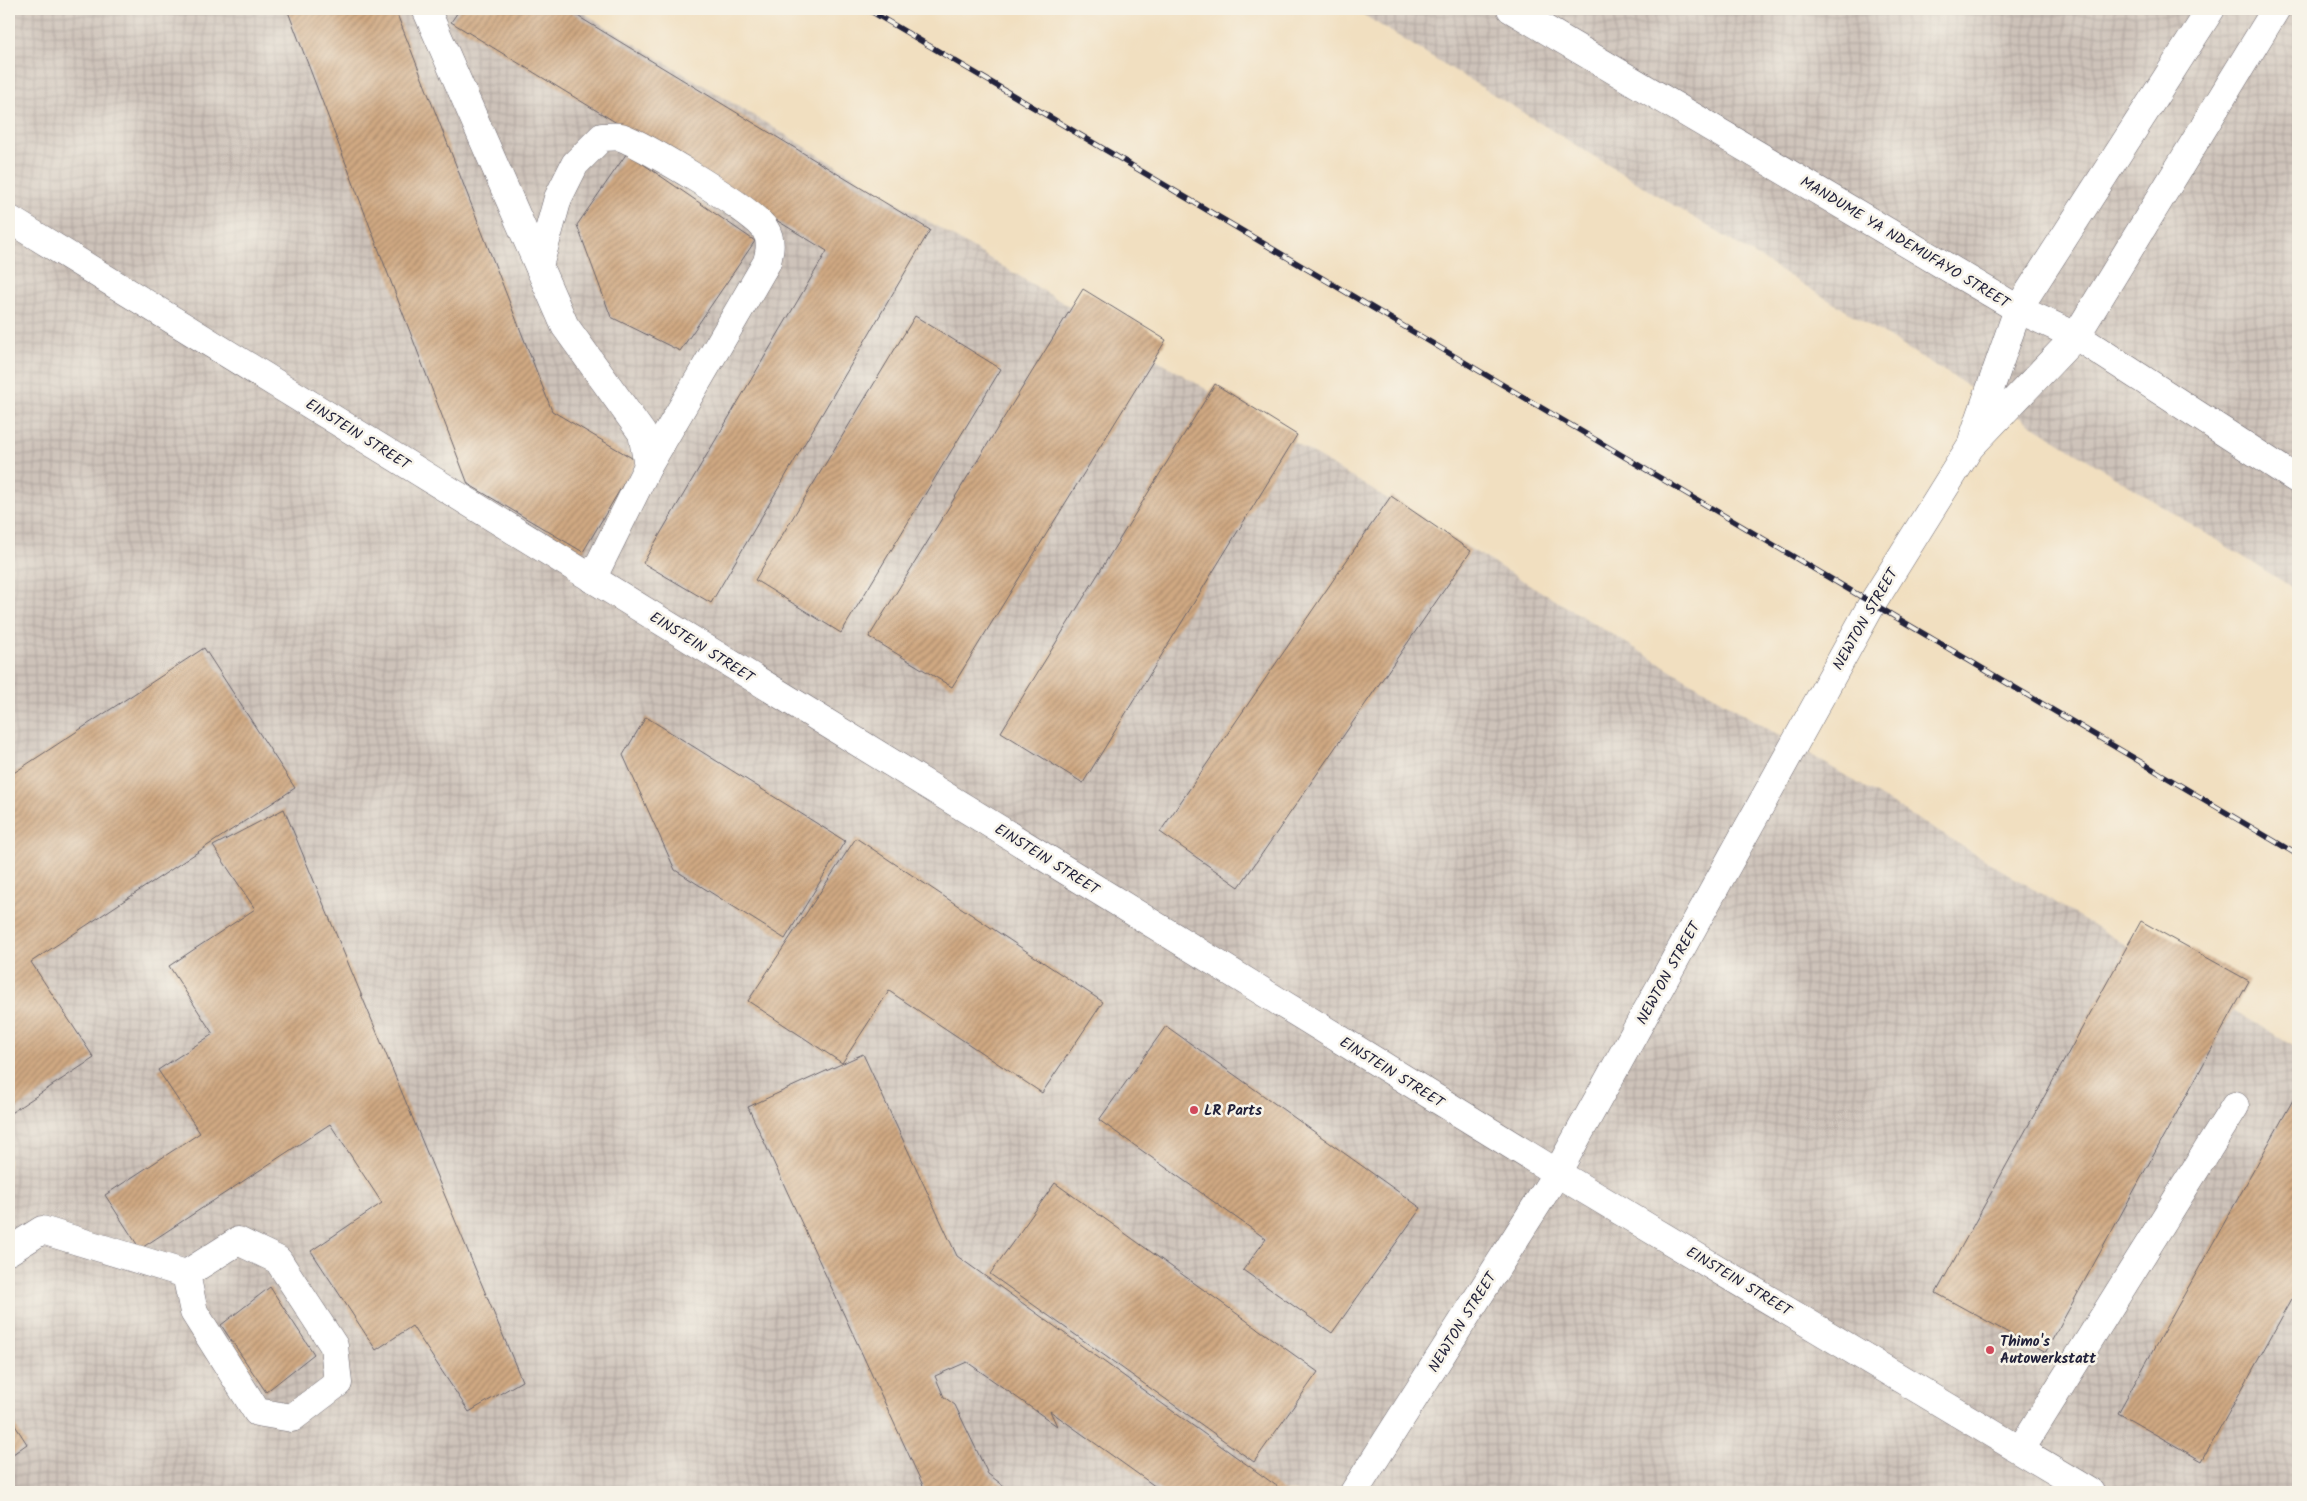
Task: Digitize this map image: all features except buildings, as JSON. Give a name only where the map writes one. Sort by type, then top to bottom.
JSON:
[{"type":"street","points":[[426,9],[565,326],[642,433],[648,466]]},
{"type":"street","name":"MANDUME YA NDEMUFAYO STREET","points":[[1511,9],[2018,309],[2211,9]]},
{"type":"street","points":[[2076,336],[2276,9]]},
{"type":"street","points":[[539,266],[558,198],[575,164],[602,137],[619,137],[676,166],[749,214],[765,228],[771,246],[767,262],[648,466],[592,579]]},
{"type":"street","name":"EINSTEIN STREET","points":[[9,219],[1557,1173],[2090,1492]]},
{"type":"street","points":[[2018,309],[2076,336],[2298,480]]},
{"type":"street","name":"NEWTON STREET","points":[[1970,447],[2018,309]]},
{"type":"street","name":"NEWTON STREET","points":[[1354,1492],[1557,1173],[1872,604],[1970,447],[2076,336]]},
{"type":"street","points":[[2021,1449],[2235,1106]]},
{"type":"street","points":[[9,1251],[42,1230],[186,1274]]},
{"type":"street","points":[[238,1240],[278,1260],[334,1346],[338,1383],[292,1418],[257,1412],[194,1312],[186,1274],[238,1240]]},
{"type":"shaded area","points":[[9,9],[577,9],[2298,1049],[2298,1492],[9,1492]]},
{"type":"shaded area","points":[[1354,9],[2298,9],[2298,591],[2032,425]]},
{"type":"railway","points":[[867,9],[2298,855]]},
{"type":"place","name":"LR Parts","points":[[1194,1110]]},
{"type":"place","name":"Thimo's Autowerkstatt","points":[[1990,1350]]}]
